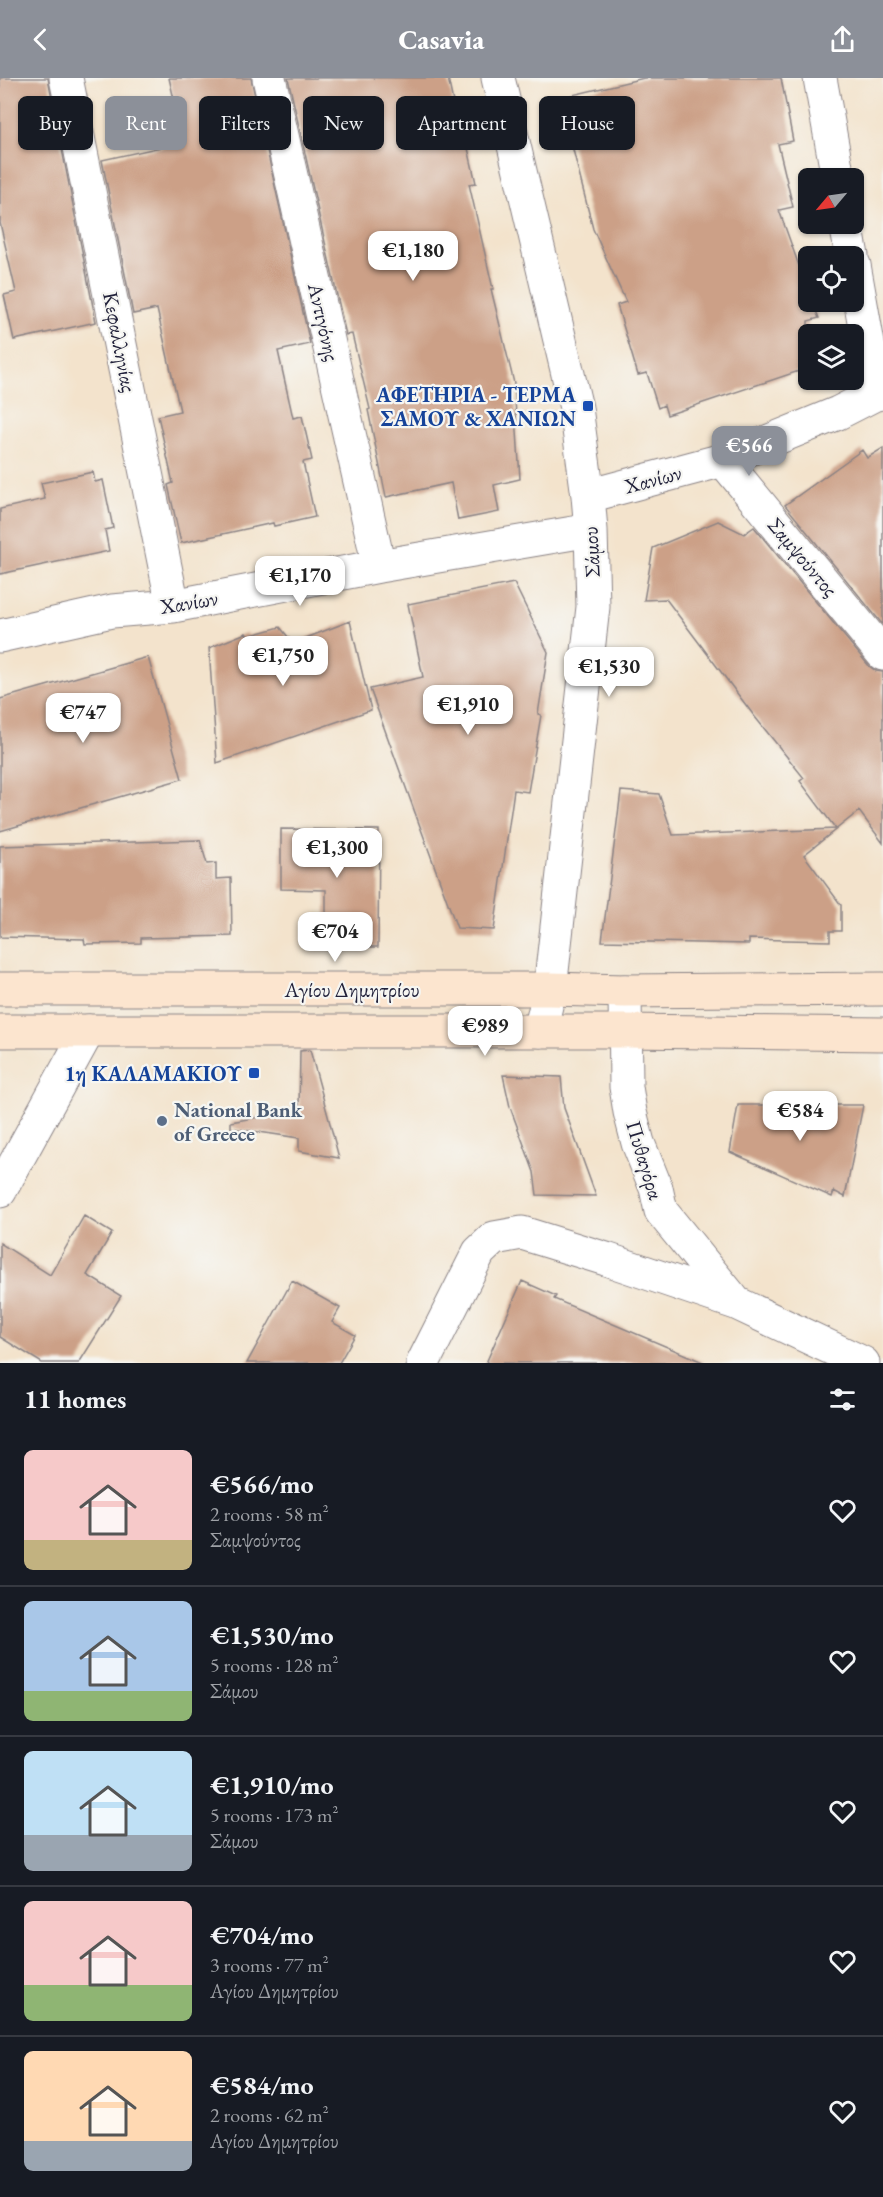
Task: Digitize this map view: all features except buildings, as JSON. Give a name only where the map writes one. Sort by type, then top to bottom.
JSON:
[{"type":"main road","name":"Αγίου Δημητρίου","points":[[0,989],[550,988],[625,991],[883,989]]},
{"type":"main road","name":"Αγίου Δημητρίου","points":[[0,1031],[626,1031],[883,1034]]},
{"type":"street","name":"Κεφαλληνίας","points":[[66,78],[173,606]]},
{"type":"street","name":"Αντιγόνης","points":[[269,78],[379,566]]},
{"type":"street","name":"Σάμου","points":[[498,78],[576,408],[591,530],[594,607],[550,988],[540,1031]]},
{"type":"street","points":[[820,78],[836,168]]},
{"type":"street","points":[[864,312],[880,392]]},
{"type":"street","name":"Χανίων","points":[[588,496],[723,460],[838,413],[880,392]]},
{"type":"street","name":"Σαμψούντος","points":[[723,460],[883,654]]},
{"type":"street","name":"Χανίων","points":[[0,636],[112,611],[173,606],[379,566],[591,530]]},
{"type":"street","name":"Πυθαγόρα","points":[[625,991],[626,1087],[638,1143],[656,1188],[660,1211],[736,1303]]},
{"type":"street","points":[[0,1191],[88,1031]]},
{"type":"street","name":"Πυθαγόρα","points":[[423,1363],[479,1252],[494,1238],[522,1233],[736,1303],[863,1363]]},
{"type":"place","name":"ΑΦΕΤΗΡΙΑ - ΤΕΡΜΑ ΣΑΜΟΥ & ΧΑΝΙΩΝ","points":[[588,406]]},
{"type":"place","name":"1η ΚΑΛΑΜΑΚΙΟΥ","points":[[254,1073]]},
{"type":"place","name":"National Bank of Greece","points":[[162,1121]]}]
